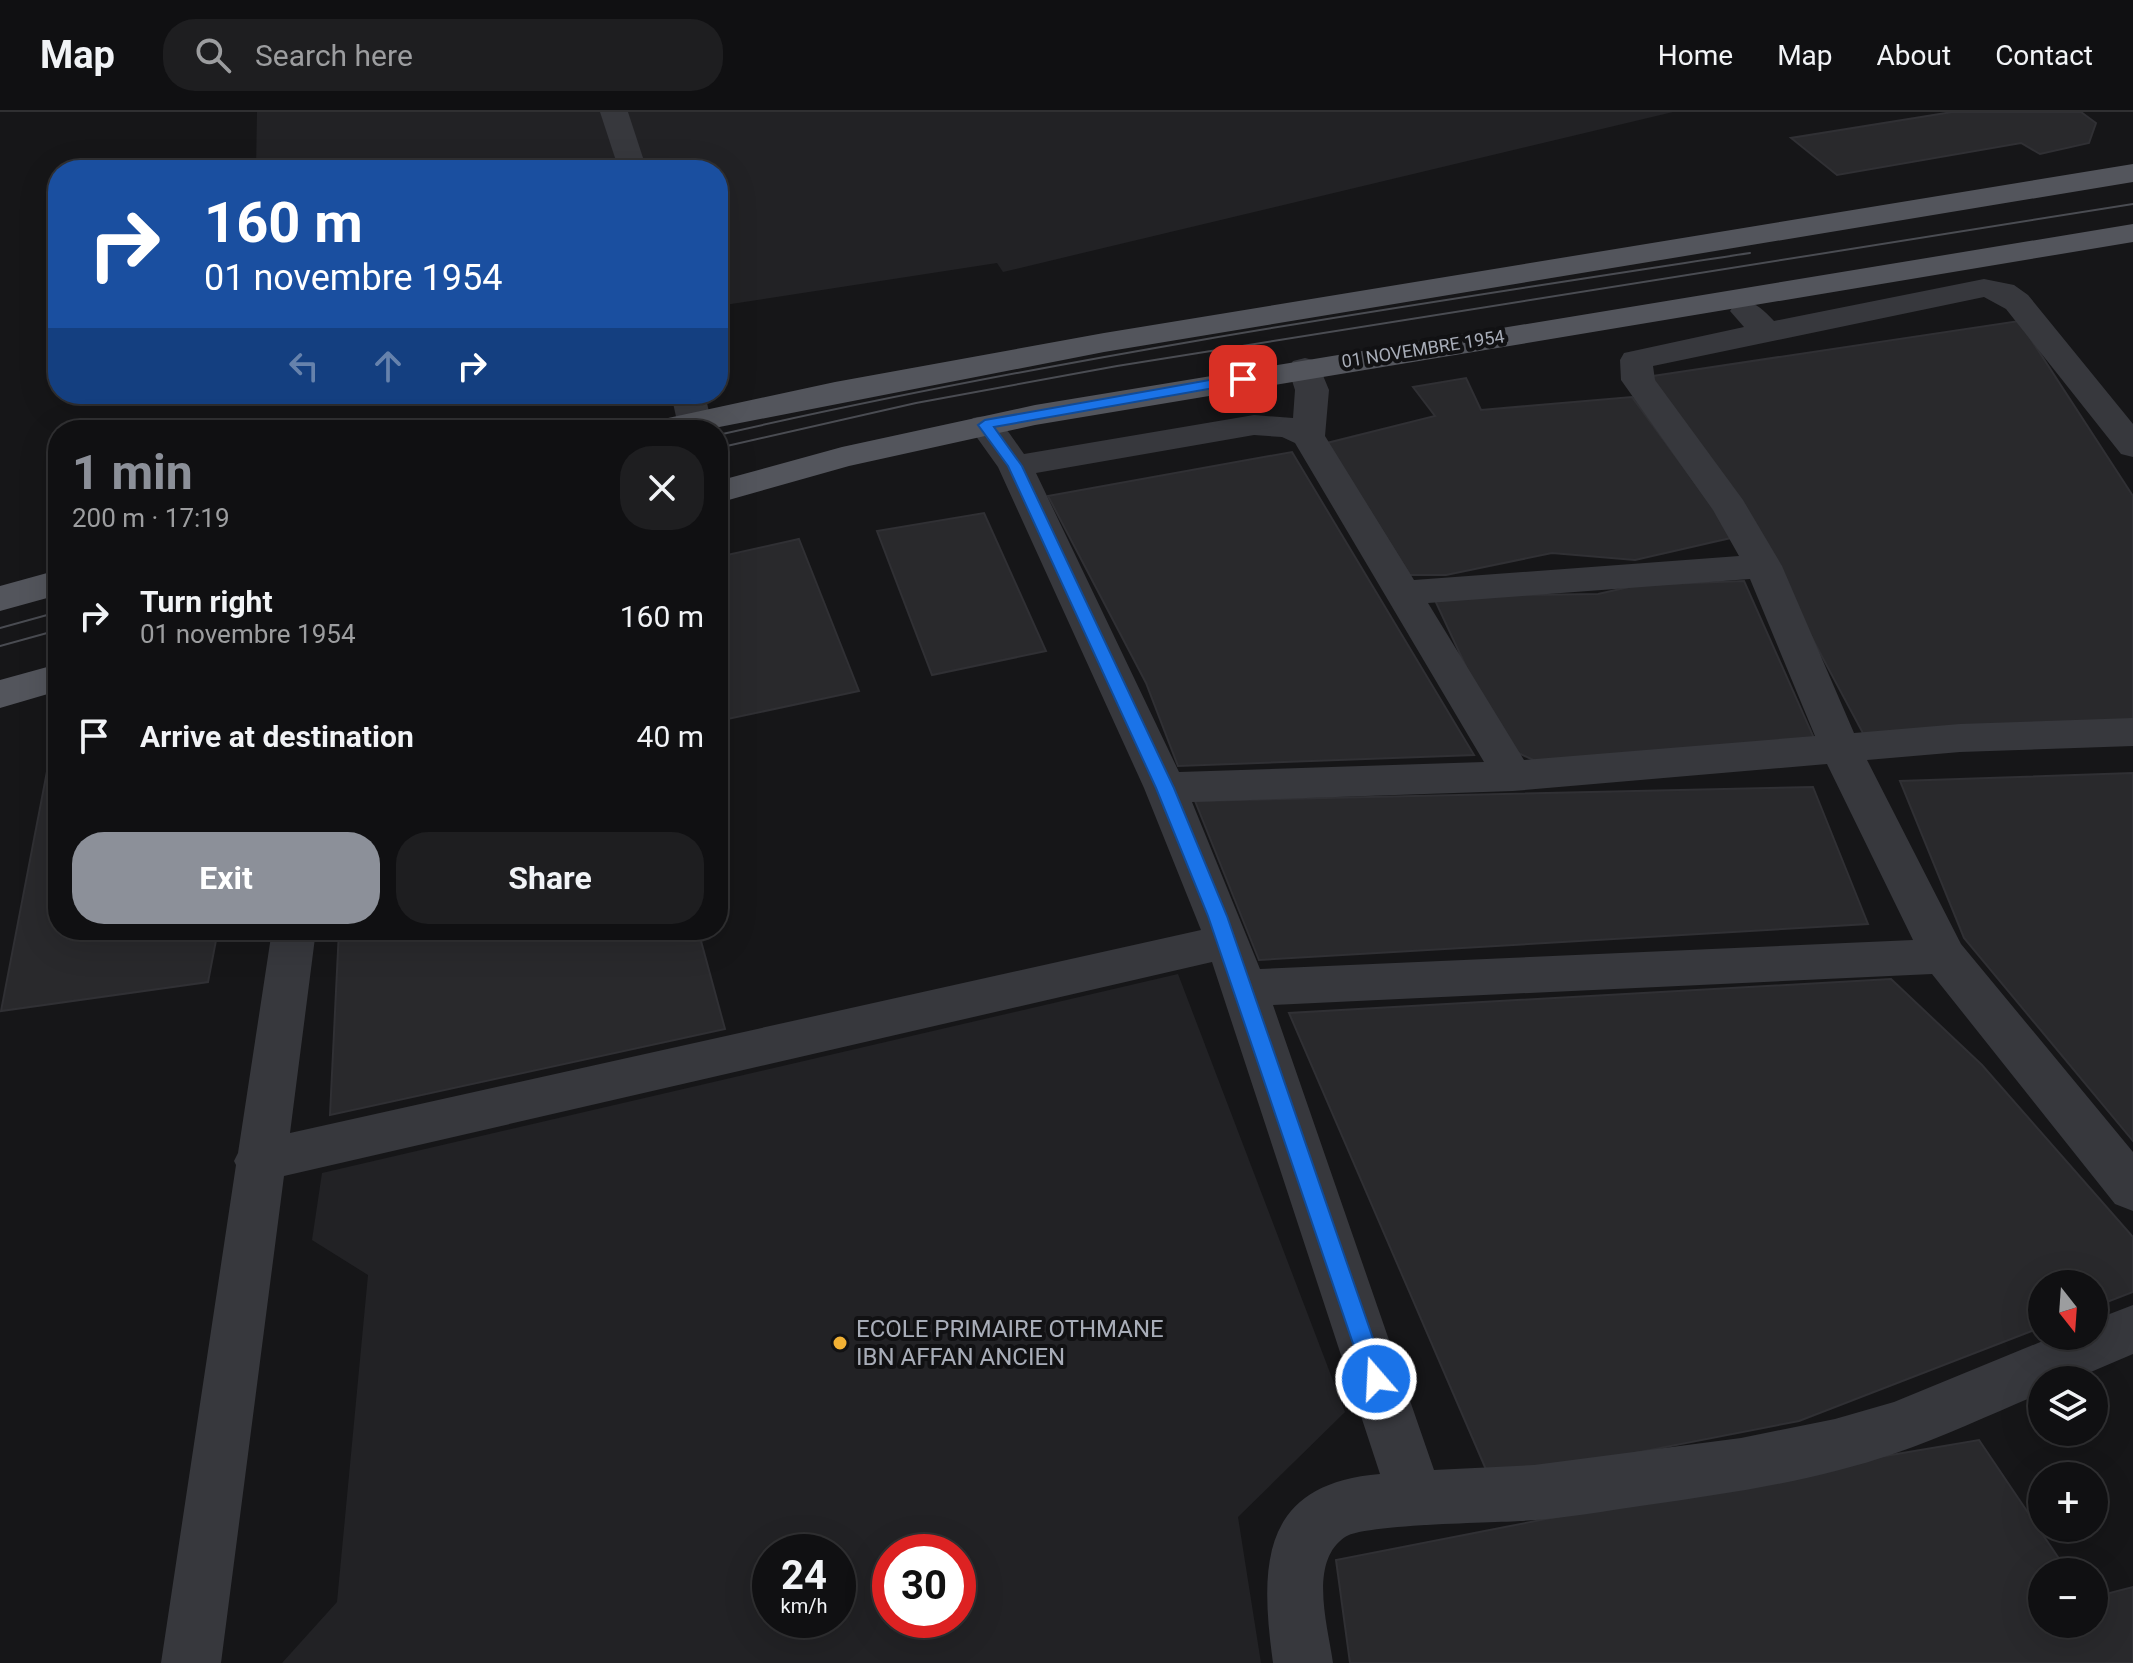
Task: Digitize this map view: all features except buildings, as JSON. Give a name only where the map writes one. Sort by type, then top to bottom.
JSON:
[{"type":"main road","points":[[728,403],[878,382],[1682,244],[2133,173]]},
{"type":"main road","name":"01 NOVEMBRE 1954","points":[[728,489],[842,457],[985,425],[1305,368],[2133,233]]},
{"type":"main road","points":[[672,420],[691,408],[720,404]]},
{"type":"main road","points":[[0,599],[48,585]]},
{"type":"main road","points":[[0,694],[48,680]]},
{"type":"street","points":[[614,112],[630,160]]},
{"type":"street","points":[[2133,447],[2017,302],[2003,292],[1984,288],[1636,360],[1638,380],[1730,508],[1763,566],[1841,750],[1944,956],[2133,1189]]},
{"type":"street","points":[[1732,298],[1767,332]]},
{"type":"street","points":[[1305,368],[1312,390],[1308,436]]},
{"type":"street","points":[[985,425],[1015,466],[1165,788],[1228,941],[1416,1499]]},
{"type":"street","points":[[1015,466],[1254,425],[1289,427],[1308,436],[1513,776]]},
{"type":"street","points":[[1400,593],[1763,566]]},
{"type":"street","points":[[1165,788],[1513,776],[1960,738],[2133,732]]},
{"type":"street","points":[[191,1663],[259,1161],[292,940]]},
{"type":"street","points":[[259,1161],[1228,941]]},
{"type":"street","points":[[1245,988],[1944,956]]},
{"type":"street","points":[[1303,1663],[1293,1578],[1302,1545],[1317,1521],[1348,1507],[1416,1499],[1534,1493],[1741,1465],[1835,1446],[1897,1427],[2133,1329]]},
{"type":"shaded area","points":[[257,112],[1673,112],[1003,272],[997,263],[728,304],[728,160],[256,160]]},
{"type":"shaded area","name":"ECOLE PRIMAIRE OTHMANE IBN AFFAN ANCIEN","points":[[1178,974],[1345,1412],[1238,1517],[1261,1663],[282,1663],[337,1602],[368,1275],[312,1240],[322,1173]]},
{"type":"tram line","points":[[728,446],[916,403],[1117,366],[2133,204]]},
{"type":"tram line","points":[[728,433],[1103,357],[1361,313],[1750,253]]},
{"type":"tram line","points":[[0,628],[48,615]]},
{"type":"tram line","points":[[0,646],[48,633]]},
{"type":"place","name":"ECOLE PRIMAIRE OTHMANE IBN AFFAN ANCIEN","points":[[840,1343]]},
{"type":"route","points":[[1243,379],[985,425],[1015,466],[1165,788],[1228,941],[1376,1379]]}]
